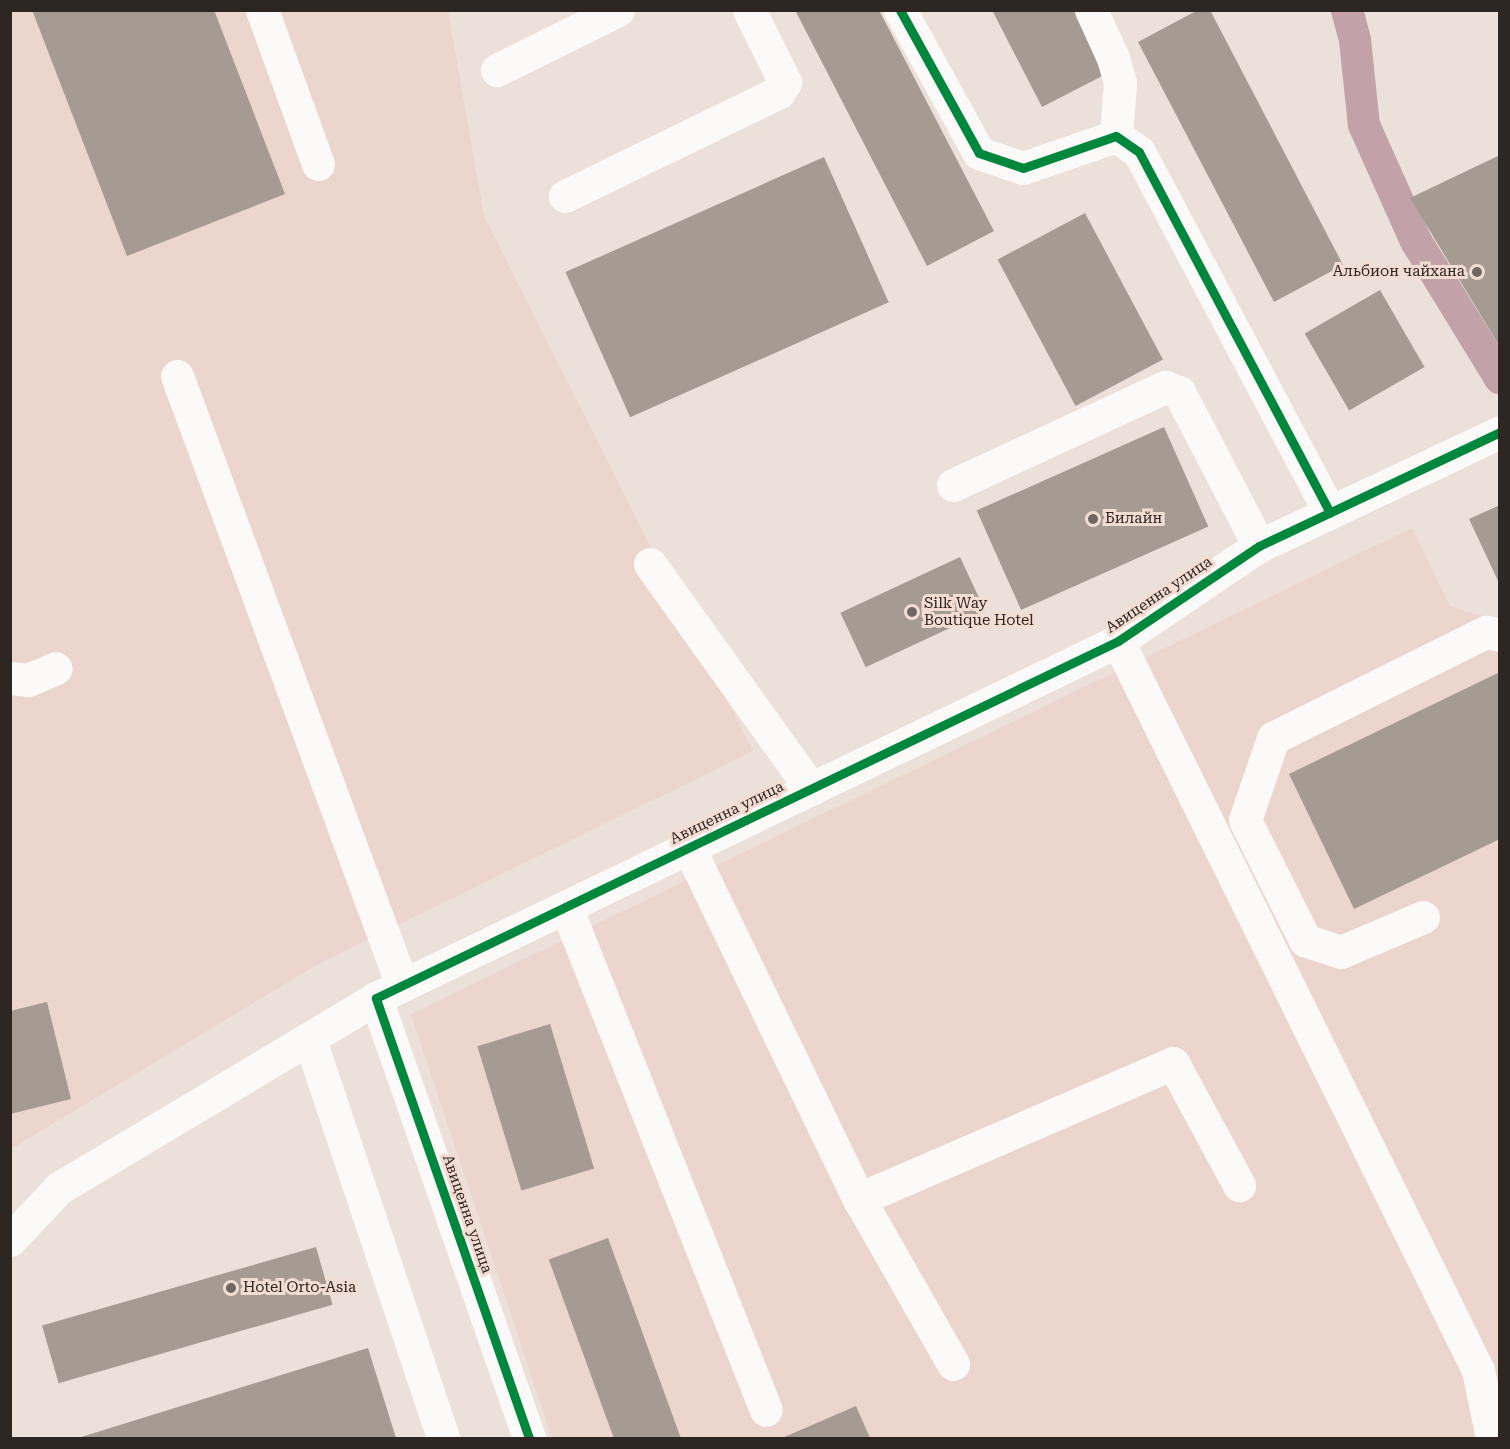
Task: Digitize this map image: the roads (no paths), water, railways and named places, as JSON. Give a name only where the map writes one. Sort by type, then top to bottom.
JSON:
[{"type":"street","points":[[262,10],[318,164]]},
{"type":"street","points":[[497,70],[618,10]]},
{"type":"street","points":[[565,196],[779,92],[785,81],[749,10]]},
{"type":"street","points":[[900,10],[979,153],[1023,168],[1116,136]]},
{"type":"street","points":[[1091,10],[1113,58],[1120,83],[1116,136]]},
{"type":"street","points":[[1116,136],[1138,152],[1330,512]]},
{"type":"street","points":[[10,1240],[58,1188],[389,992],[177,376]]},
{"type":"street","points":[[953,485],[1165,387],[1179,392],[1259,546]]},
{"type":"street","name":"Авиценна улица","points":[[529,1438],[389,992],[1118,641],[1259,546],[1500,432]]},
{"type":"street","points":[[650,564],[811,789]]},
{"type":"street","points":[[1423,918],[1341,952],[1305,940],[1245,820],[1273,738],[1486,632],[1500,635]]},
{"type":"street","points":[[1118,641],[1489,1362],[1492,1438]]},
{"type":"street","points":[[10,678],[28,680],[56,668]]},
{"type":"street","points":[[689,848],[859,1199],[953,1364]]},
{"type":"street","points":[[566,907],[765,1410]]},
{"type":"street","points":[[310,1040],[443,1438]]},
{"type":"street","points":[[859,1199],[1173,1063],[1239,1185]]},
{"type":"waterway","points":[[1347,10],[1355,40],[1364,125],[1416,241],[1500,378]]},
{"type":"place","name":"Альбион чайхана","points":[[1477,272]]},
{"type":"place","name":"Билайн","points":[[1093,519]]},
{"type":"place","name":"Silk Way Boutique Hotel","points":[[912,612]]},
{"type":"place","name":"Hotel Orto-Asia","points":[[231,1288]]}]
